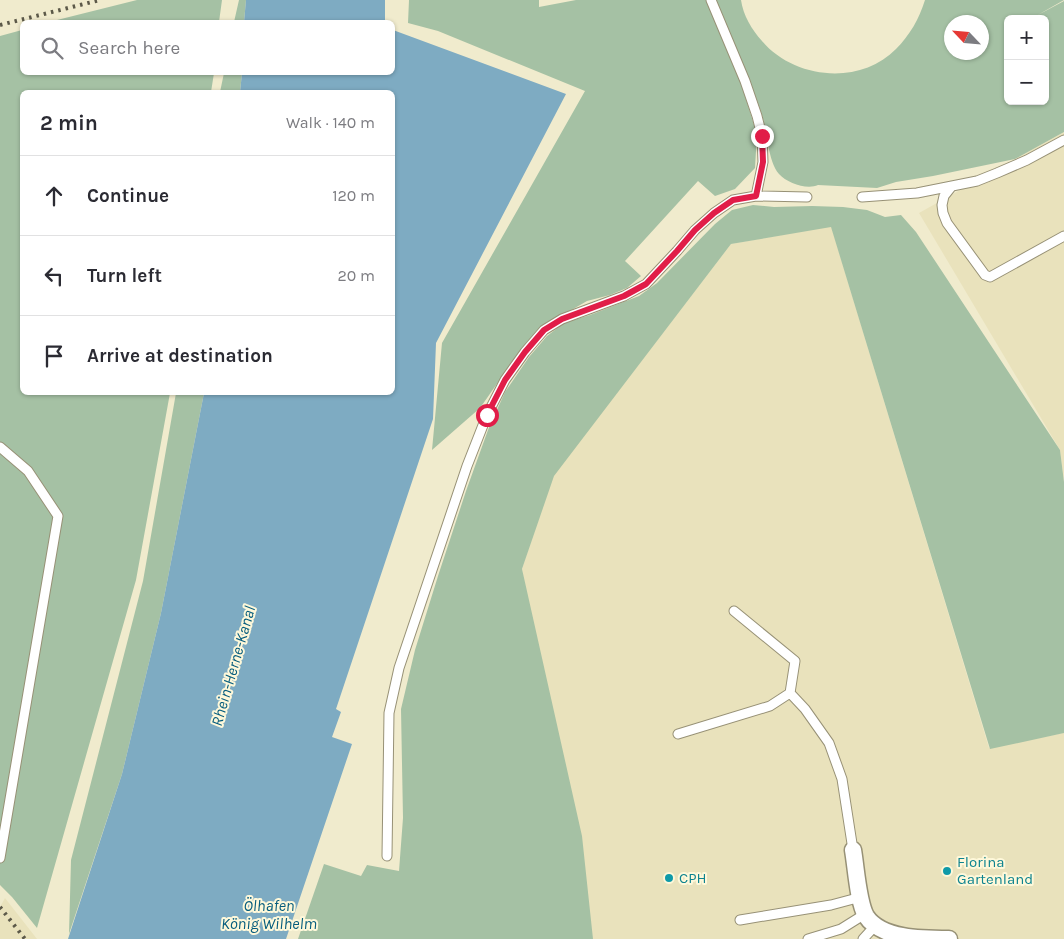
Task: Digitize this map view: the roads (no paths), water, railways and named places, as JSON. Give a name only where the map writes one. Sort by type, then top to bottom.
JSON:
[{"type":"street","points":[[853,850],[860,897],[870,921],[890,934],[914,938],[949,939]]},
{"type":"lane","points":[[711,0],[745,81],[762,136],[763,162],[756,196]]},
{"type":"lane","points":[[862,197],[917,193],[977,181],[1026,160],[1064,140]]},
{"type":"lane","points":[[952,186],[944,196],[943,213],[947,223],[985,275],[990,276],[1064,236]]},
{"type":"lane","points":[[387,856],[389,713],[399,668],[467,466],[487,415],[505,380],[544,330],[562,319],[624,296],[646,284],[695,230],[714,213],[733,200],[756,196],[807,197]]},
{"type":"lane","points":[[0,447],[28,471],[58,516],[0,858]]},
{"type":"lane","points":[[678,734],[770,706],[790,693],[796,661],[734,611]]},
{"type":"lane","points":[[790,693],[805,709],[829,744],[842,779],[853,850]]},
{"type":"lane","points":[[740,920],[831,905],[860,897]]},
{"type":"lane","points":[[808,939],[870,921]]},
{"type":"lane","points":[[863,939],[870,921]]},
{"type":"water","points":[[246,0],[385,0],[385,20],[244,20]]},
{"type":"water","points":[[395,31],[566,94],[436,343],[433,419],[336,709],[341,712],[332,737],[352,744],[286,939],[68,939],[122,774],[161,613],[204,395],[395,395],[395,90],[240,90],[242,75],[395,75]]},
{"type":"railway","points":[[0,25],[100,0]]},
{"type":"railway","points":[[0,907],[25,939]]},
{"type":"place","name":"Florina Gartenland","points":[[947,871]]},
{"type":"place","name":"CPH","points":[[669,878]]},
{"type":"water label","name":"Rhein-Herne-Kanal","points":[[233,666]]},
{"type":"water label","name":"Ölhafen König Wilhelm","points":[[269,914]]}]
